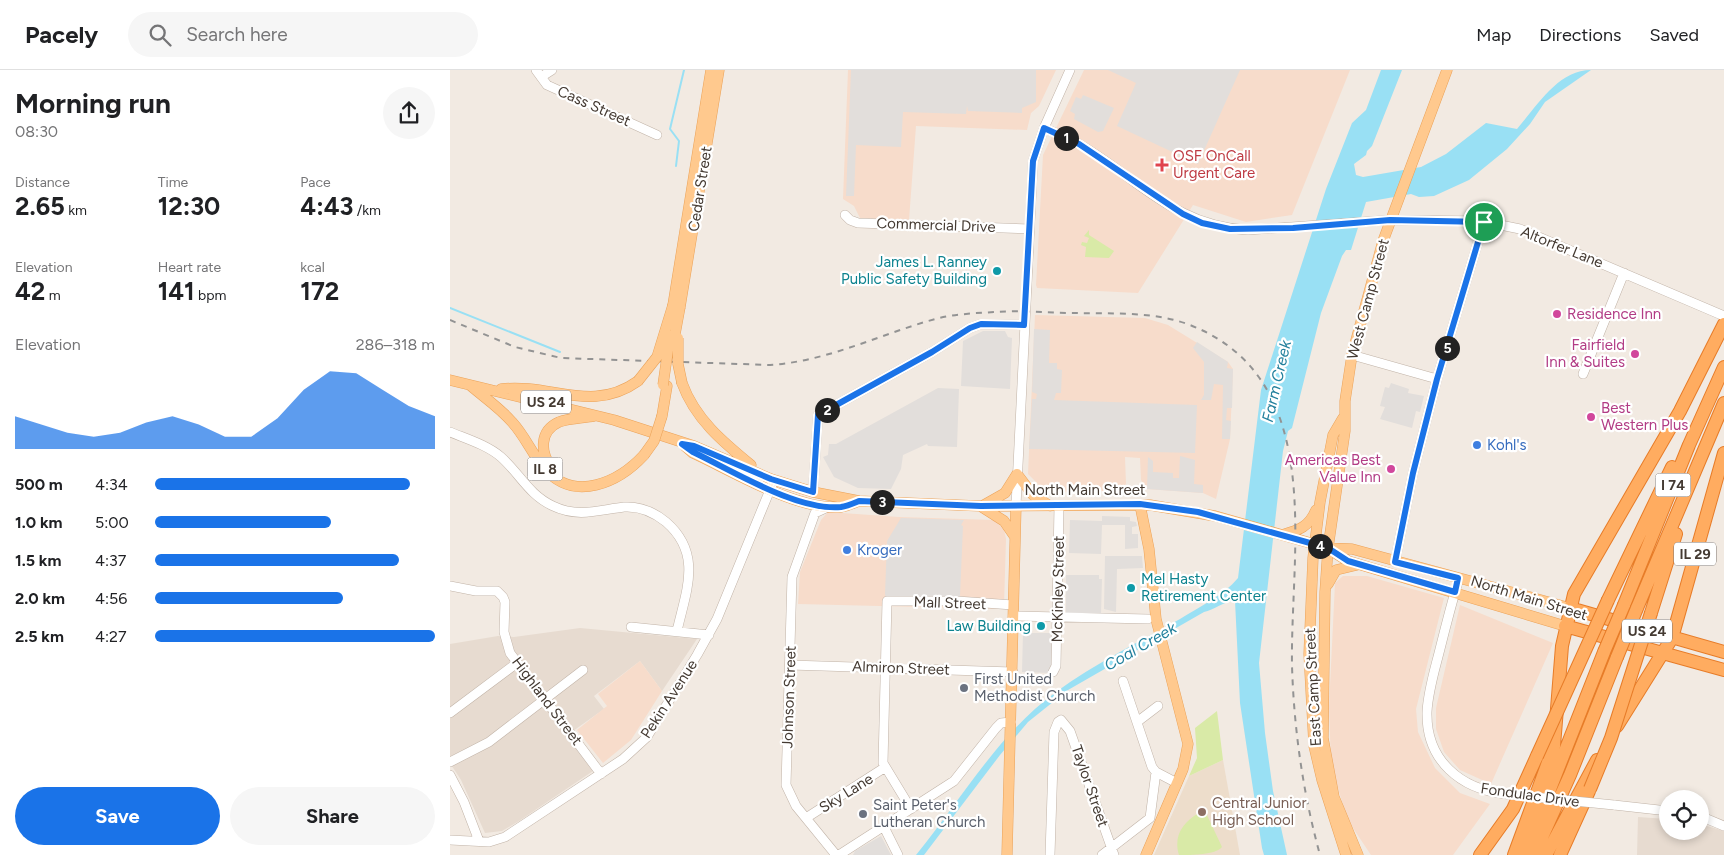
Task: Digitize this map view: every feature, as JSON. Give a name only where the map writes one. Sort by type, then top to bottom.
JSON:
[{"type":"highway","points":[[1514,855],[1554,746],[1565,626],[1574,594],[1672,425],[1724,324]]},
{"type":"highway","name":"I 74","points":[[1524,855],[1604,652],[1689,445],[1724,367]]},
{"type":"highway","points":[[1560,855],[1611,738],[1670,549],[1724,404]]},
{"type":"highway","name":"I 74","points":[[1534,855],[1570,775],[1617,657],[1724,404]]},
{"type":"highway","points":[[1480,855],[1513,809],[1608,600],[1675,462],[1689,445]]},
{"type":"highway","name":"IL 29","points":[[1664,654],[1672,638],[1724,453]]},
{"type":"highway","name":"North Main Street","points":[[1570,608],[1724,652]]},
{"type":"highway","name":"North Main Street","points":[[1565,626],[1724,670]]},
{"type":"highway","points":[[1546,855],[1605,746],[1664,654]]},
{"type":"main road","name":"Cedar Street","points":[[695,197],[711,70]]},
{"type":"main road","name":"Cedar Street","points":[[677,306],[719,70]]},
{"type":"main road","name":"West Camp Street","points":[[1328,548],[1345,431],[1343,418],[1352,356],[1390,220],[1447,70]]},
{"type":"main road","points":[[492,390],[521,387],[583,397],[615,394],[638,382],[657,357],[677,306]]},
{"type":"main road","name":"IL 8","points":[[677,306],[678,357],[682,383],[691,404],[710,428],[762,474]]},
{"type":"main road","name":"IL 8","points":[[469,384],[512,421],[547,471],[568,484],[586,487],[606,483],[625,472],[642,454],[660,415],[677,306]]},
{"type":"main road","name":"US 24","points":[[450,380],[598,416],[682,444],[693,452],[772,484],[859,501],[1016,506]]},
{"type":"main road","name":"IL 8","points":[[598,416],[560,422],[548,431],[543,441],[544,454],[555,471],[574,480],[597,480],[618,472],[642,454]]},
{"type":"main road","name":"West Camp Street","points":[[1314,545],[1333,435],[1343,418]]},
{"type":"main road","points":[[682,444],[694,446],[762,474]]},
{"type":"main road","name":"US 24","points":[[762,474],[772,484],[777,494],[797,500],[841,507],[859,501]]},
{"type":"main road","points":[[1015,538],[1004,521],[981,506],[1005,493],[1017,474],[1033,495],[1054,506]]},
{"type":"main road","points":[[1281,535],[1306,526],[1313,517],[1320,502]]},
{"type":"main road","points":[[1140,504],[1149,549],[1153,602],[1188,739],[1186,758],[1177,783],[1146,855]]},
{"type":"main road","name":"North Main Street","points":[[1016,506],[1140,504],[1198,512],[1314,545],[1352,550],[1570,608]]},
{"type":"main road","points":[[1007,855],[1016,506]]},
{"type":"main road","name":"East Camp Street","points":[[1314,545],[1309,638],[1312,733],[1322,780],[1346,855]]},
{"type":"main road","name":"North Main Street","points":[[1328,548],[1348,561],[1565,626]]},
{"type":"main road","name":"East Camp Street","points":[[1328,548],[1322,701],[1324,750],[1337,807],[1358,855]]},
{"type":"main road","points":[[1325,592],[1334,572],[1340,568],[1359,564]]},
{"type":"street","points":[[539,73],[552,70]]},
{"type":"street","points":[[1016,506],[1033,161],[1044,128],[1070,70]]},
{"type":"street","name":"Cass Street","points":[[539,73],[550,86],[657,135]]},
{"type":"street","name":"Altorfer Lane","points":[[1044,128],[1079,144],[1190,218],[1230,229],[1293,228],[1390,220],[1484,222],[1520,229],[1724,316]]},
{"type":"street","name":"Commercial Drive","points":[[846,215],[850,220],[858,223],[1029,229]]},
{"type":"street","points":[[1395,562],[1413,473],[1437,379],[1484,222]]},
{"type":"street","points":[[1583,374],[1624,273]]},
{"type":"street","points":[[813,492],[818,415],[932,352],[970,328],[981,324],[1024,325]]},
{"type":"street","points":[[1352,356],[1437,379]]},
{"type":"street","points":[[450,432],[492,450],[535,495],[554,507],[570,512],[597,513],[625,507],[640,508],[654,514],[676,532],[686,549],[689,573],[677,632]]},
{"type":"street","name":"Pekin Avenue","points":[[450,840],[495,841],[510,835],[601,774],[633,751],[647,737],[709,635],[772,484]]},
{"type":"street","points":[[797,500],[811,510],[810,526]]},
{"type":"street","name":"Johnson Street","points":[[832,506],[817,512],[810,526],[792,577],[786,786],[792,800],[838,855]]},
{"type":"street","name":"McKinley Street","points":[[1053,672],[1056,666],[1057,617],[1054,506]]},
{"type":"street","name":"Fondulac Drive","points":[[1458,578],[1429,698],[1427,722],[1431,740],[1443,763],[1456,776],[1476,788],[1506,794],[1659,810]]},
{"type":"street","name":"Highland Street","points":[[450,586],[476,591],[494,590],[502,595],[505,602],[505,638],[517,663],[601,774]]},
{"type":"street","name":"Mall Street","points":[[886,668],[888,602],[957,601],[1013,605]]},
{"type":"street","points":[[1013,616],[1148,619]]},
{"type":"street","points":[[631,627],[709,635]]},
{"type":"street","points":[[450,712],[517,663]]},
{"type":"street","name":"Almiron Street","points":[[790,665],[1013,672]]},
{"type":"street","points":[[886,668],[882,758],[884,768],[911,809]]},
{"type":"street","points":[[450,762],[489,742],[583,670]]},
{"type":"street","points":[[1123,681],[1152,767],[1156,772],[1177,783]]},
{"type":"street","points":[[1137,722],[1158,706]]},
{"type":"street","name":"Taylor Street","points":[[1050,855],[1054,732],[1058,722],[1061,720],[1070,731],[1113,852]]},
{"type":"street","points":[[838,855],[954,781],[1001,723],[1011,732]]},
{"type":"street","name":"Sky Lane","points":[[806,818],[884,768]]},
{"type":"street","points":[[1102,855],[1113,852],[1150,818],[1156,772]]},
{"type":"street","points":[[450,775],[464,802],[479,841]]},
{"type":"street","points":[[1709,820],[1724,826]]},
{"type":"street","points":[[884,827],[898,855]]},
{"type":"shaded area","points":[[848,70],[1056,70],[1039,106],[1031,113],[1027,130],[916,126],[909,220],[860,218],[854,206],[843,199]]},
{"type":"shaded area","points":[[851,70],[1036,70],[1036,102],[1022,108],[1022,113],[968,111],[967,106],[966,114],[903,112],[901,147],[856,145],[854,196],[846,196]]},
{"type":"shaded area","points":[[1084,70],[1350,70],[1292,215],[1246,222],[1193,205],[1138,293],[1037,288],[1043,155]]},
{"type":"shaded area","points":[[1108,70],[1240,70],[1198,164],[1117,126],[1136,83]]},
{"type":"shaded area","points":[[1083,95],[1114,108],[1103,131],[1098,132],[1074,119],[1075,114],[1070,111],[1076,97],[1081,99]]},
{"type":"shaded area","points":[[1035,315],[1145,318],[1168,325],[1228,362],[1233,369],[1230,439],[1216,499],[1203,493],[1147,489],[1141,480],[1140,458],[1125,457],[1126,484],[1117,491],[1046,492],[1028,474]]},
{"type":"shaded area","points":[[1034,329],[1050,330],[1049,363],[1057,363],[1057,369],[1062,370],[1061,393],[1056,393],[1054,400],[1197,405],[1195,453],[1029,449],[1032,399],[1036,399],[1037,394],[1032,392]]},
{"type":"shaded area","points":[[983,331],[1005,331],[1008,337],[1012,338],[1010,389],[961,386],[963,341]]},
{"type":"shaded area","points":[[1197,342],[1228,362],[1227,368],[1233,369],[1232,408],[1227,408],[1226,420],[1231,421],[1230,439],[1222,439],[1223,385],[1214,384],[1211,400],[1201,400],[1204,395],[1204,362],[1193,348]]},
{"type":"shaded area","points":[[1391,383],[1409,389],[1408,393],[1424,396],[1420,412],[1416,411],[1412,428],[1380,419],[1385,407],[1380,406],[1385,387],[1389,388]]},
{"type":"shaded area","points":[[938,388],[959,389],[957,447],[928,446],[927,444],[903,455],[901,469],[891,489],[858,488],[834,477],[823,457],[828,455],[829,444],[836,444]]},
{"type":"shaded area","points":[[1180,456],[1195,460],[1194,484],[1203,485],[1203,493],[1147,489],[1148,457],[1153,461],[1153,472],[1173,473],[1173,478],[1179,478]]},
{"type":"shaded area","points":[[828,512],[899,517],[995,520],[1004,530],[1006,539],[1004,605],[1001,609],[798,604],[800,572],[821,520]]},
{"type":"shaded area","points":[[1102,516],[1130,517],[1130,521],[1136,522],[1137,526],[1132,527],[1132,534],[1138,534],[1138,548],[1125,549],[1125,525],[1102,525],[1101,554],[1069,553],[1070,520],[1102,521]]},
{"type":"shaded area","points":[[901,518],[964,520],[961,525],[963,526],[960,596],[957,596],[957,601],[887,601],[885,594],[887,541]]},
{"type":"shaded area","points":[[1105,556],[1142,556],[1143,568],[1117,569],[1116,612],[1104,609]]},
{"type":"shaded area","points":[[1066,575],[1099,575],[1099,579],[1102,579],[1101,614],[1066,613]]},
{"type":"shaded area","points":[[1343,576],[1367,576],[1444,598],[1416,709],[1418,732],[1435,768],[1460,793],[1490,804],[1453,855],[1371,855],[1347,819],[1331,764],[1329,707],[1335,583]]},
{"type":"shaded area","points":[[1460,605],[1553,643],[1491,784],[1460,770],[1444,752],[1436,729],[1436,708]]},
{"type":"shaded area","points":[[580,628],[697,639],[662,691],[640,661],[594,696],[604,709],[566,736],[593,771],[502,831],[485,833],[461,780],[450,763],[450,644],[498,636],[514,637]]},
{"type":"shaded area","points":[[1023,633],[1051,633],[1051,639],[1056,639],[1051,673],[1022,672]]},
{"type":"shaded area","points":[[640,661],[662,691],[631,740],[603,763],[577,730],[607,706],[598,694]]},
{"type":"shaded area","name":"Central Junior High School","points":[[1223,760],[1240,855],[1154,855],[1189,776]]},
{"type":"shaded area","points":[[1638,817],[1659,818],[1659,840],[1709,840],[1709,827],[1724,831],[1724,855],[1637,855]]},
{"type":"shaded area","points":[[881,836],[891,855],[853,855],[855,851]]},
{"type":"green space","points":[[1089,230],[1089,235],[1114,251],[1109,258],[1085,257],[1086,247],[1081,245],[1082,242],[1087,243],[1089,238],[1084,236]]},
{"type":"green space","points":[[1217,711],[1223,760],[1189,776],[1197,758],[1195,728]]},
{"type":"green space","points":[[1199,813],[1206,813],[1222,847],[1209,853],[1179,855],[1177,848],[1178,836],[1184,825]]},
{"type":"water","name":"Farm Creek","points":[[1381,70],[1402,70],[1372,146],[1366,155],[1354,164],[1356,175],[1363,177],[1421,167],[1446,154],[1486,123],[1517,129],[1558,83],[1568,76],[1591,70],[1545,102],[1530,124],[1507,149],[1469,180],[1434,196],[1419,197],[1411,194],[1366,202],[1351,250],[1346,250],[1342,256],[1321,313],[1292,428],[1288,431],[1283,451],[1259,663],[1265,733],[1273,791],[1287,855],[1264,855],[1262,848],[1240,703],[1235,601],[1231,601],[1204,612],[1068,690],[1028,722],[1000,755],[924,855],[916,855],[998,748],[1035,709],[1086,672],[1211,600],[1226,590],[1238,578],[1261,390],[1326,189],[1352,123],[1366,110]]},
{"type":"waterway","points":[[676,166],[679,141],[670,129],[684,70]]},
{"type":"waterway","points":[[450,308],[560,352]]},
{"type":"railway","points":[[450,320],[515,347],[561,358],[770,365],[814,358],[939,318],[1015,311],[1133,314],[1162,317],[1190,325],[1234,350],[1264,385],[1282,426],[1292,472],[1295,521],[1293,690],[1297,738],[1304,785],[1320,855]]},
{"type":"place","name":"OSF OnCall Urgent Care","points":[[1162,165]]},
{"type":"place","name":"James L. Ranney Public Safety Building","points":[[997,271]]},
{"type":"place","name":"Residence Inn","points":[[1557,314]]},
{"type":"place","name":"Fairfield Inn & Suites","points":[[1635,354]]},
{"type":"place","name":"Best Western Plus","points":[[1591,417]]},
{"type":"place","name":"Kohl's","points":[[1477,445]]},
{"type":"place","name":"Americas Best Value Inn","points":[[1391,469]]},
{"type":"place","name":"Kroger","points":[[847,550]]},
{"type":"place","name":"Mel Hasty Retirement Center","points":[[1131,588]]},
{"type":"place","name":"Law Building","points":[[1041,626]]},
{"type":"place","name":"First United Methodist Church","points":[[964,688]]},
{"type":"place","name":"Central Junior High School","points":[[1202,812]]},
{"type":"place","name":"Saint Peter's Lutheran Church","points":[[863,814]]},
{"type":"route","points":[[1044,128],[1079,144],[1190,218],[1202,223],[1230,229],[1293,228],[1390,220],[1484,222],[1437,379],[1413,473],[1395,562],[1458,578],[1455,592],[1348,561],[1328,548],[1215,516],[1150,505],[981,506],[859,501],[841,507],[811,503],[777,494],[693,452],[682,444],[694,446],[795,488],[813,492],[818,415],[932,352],[970,328],[981,324],[1024,325],[1033,161],[1044,128]]},
{"type":"water label","name":"Coal Creek","points":[[1140,646]]}]
